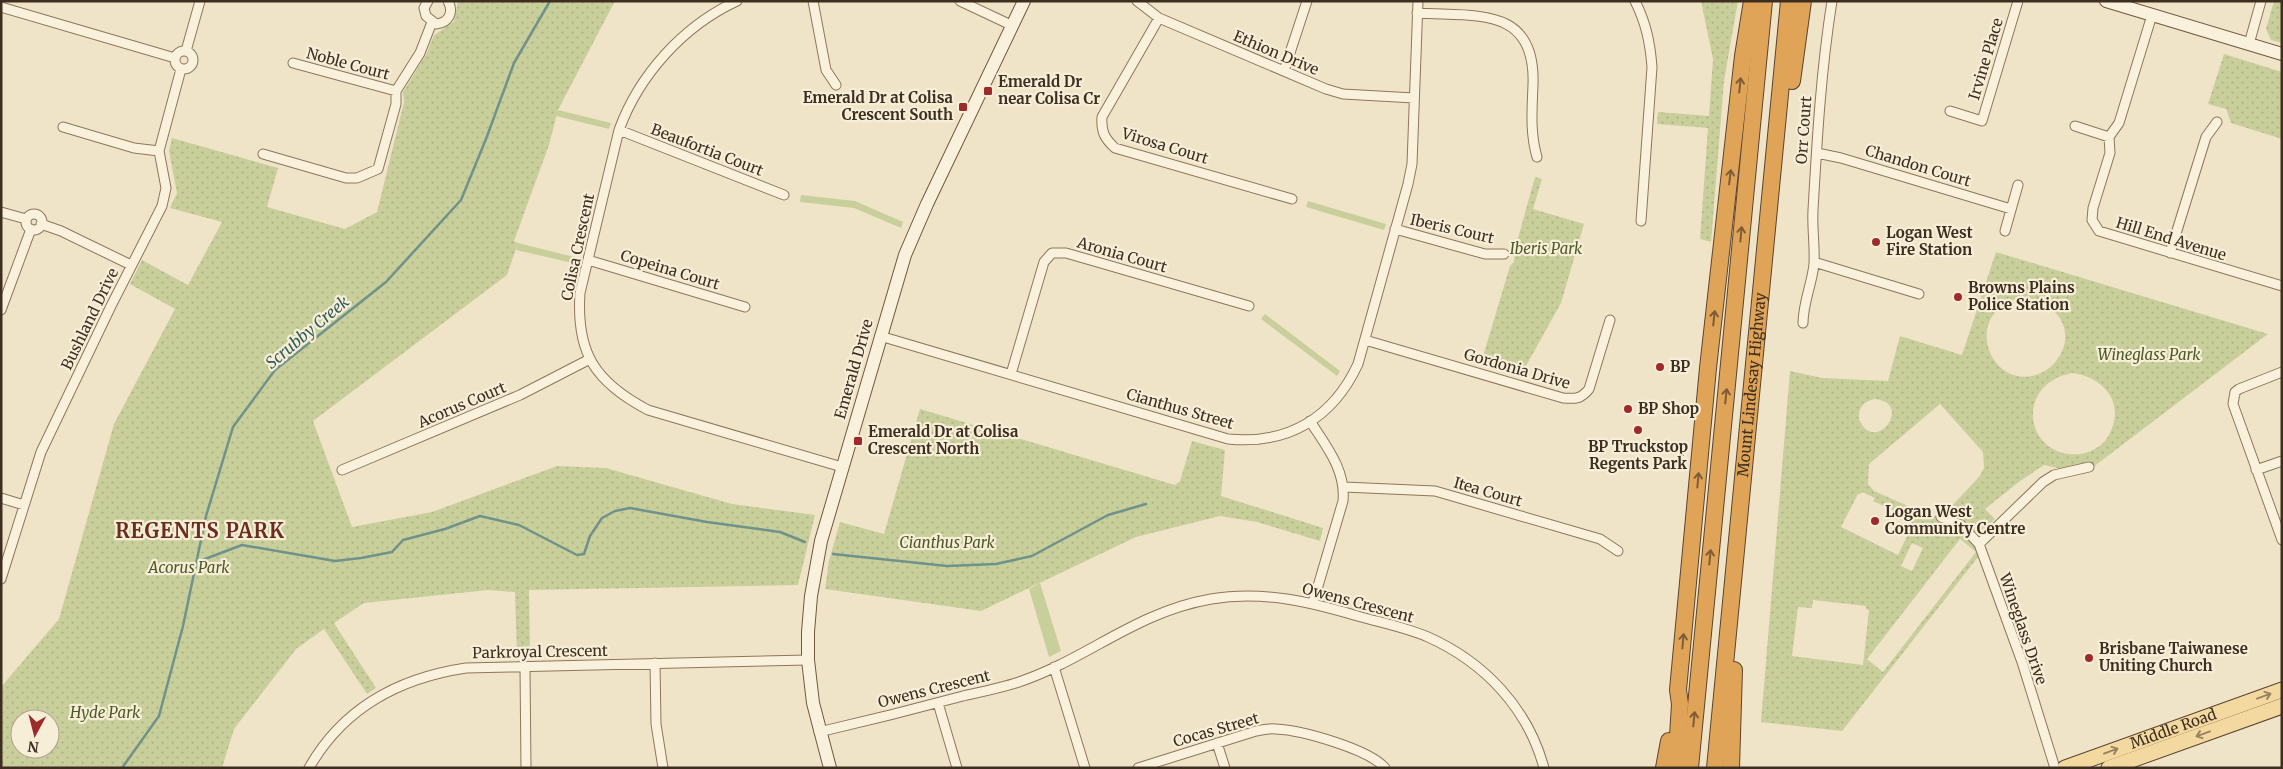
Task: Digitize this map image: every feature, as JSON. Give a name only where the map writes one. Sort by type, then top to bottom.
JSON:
[{"type":"highway","points":[[1664,768],[1678,690],[1708,368],[1743,56],[1752,1]]},
{"type":"highway","name":"Mount Lindesay Highway","points":[[1690,768],[1764,1]]},
{"type":"highway","name":"Mount Lindesay Highway","points":[[1714,768],[1789,1]]},
{"type":"highway","points":[[1774,156],[1785,128],[1803,1]]},
{"type":"highway","points":[[1729,621],[1734,661],[1731,768]]},
{"type":"highway","points":[[1676,768],[1680,704],[1678,690]]},
{"type":"main road","name":"Middle Road","points":[[2065,768],[2282,690]]},
{"type":"main road","name":"Middle Road","points":[[2110,768],[2282,706]]},
{"type":"street","name":"Bushland Drive","points":[[1,579],[41,452],[131,265],[162,206],[166,194],[159,151],[181,70],[188,69],[193,63],[192,56],[186,51],[200,1]]},
{"type":"street","points":[[425,2],[426,16],[432,22],[440,24],[448,20],[451,12],[448,1]]},
{"type":"street","name":"Colisa Crescent","points":[[737,1],[705,19],[680,40],[648,74],[635,92],[619,130],[580,293],[579,316],[583,338],[590,359],[611,387],[648,410],[842,467]]},
{"type":"street","points":[[812,1],[826,70],[836,85]]},
{"type":"street","points":[[960,1],[1011,26]]},
{"type":"street","name":"Emerald Drive","points":[[830,768],[812,703],[808,660],[808,632],[814,571],[842,467],[896,283],[916,230],[1024,1]]},
{"type":"street","name":"Ethion Drive","points":[[1137,1],[1159,18],[1326,89],[1343,94],[1414,98]]},
{"type":"street","points":[[1284,71],[1307,1]]},
{"type":"street","points":[[1414,98],[1418,1]]},
{"type":"street","points":[[1635,1],[1645,20],[1650,42],[1652,67],[1641,221]]},
{"type":"street","name":"Orr Court","points":[[1803,323],[1803,313],[1814,262],[1813,218],[1824,50],[1832,1]]},
{"type":"street","name":"Irvine Place","points":[[1950,111],[1982,121],[2018,1]]},
{"type":"street","points":[[2106,1],[2282,54]]},
{"type":"street","points":[[2248,44],[2261,1]]},
{"type":"street","points":[[1,7],[175,58]]},
{"type":"street","points":[[1418,13],[1490,17],[1504,22],[1517,30],[1527,44],[1532,58],[1534,74],[1532,139],[1537,157]]},
{"type":"street","name":"Hill End Avenue","points":[[2152,15],[2119,123],[2109,137],[2110,153],[2093,208],[2092,220],[2099,231],[2281,284]]},
{"type":"street","name":"Virosa Court","points":[[1159,18],[1102,117],[1101,129],[1106,139],[1115,148],[1292,199]]},
{"type":"street","points":[[263,154],[346,178],[357,178],[378,169],[396,104],[396,91],[420,53],[432,22]]},
{"type":"street","points":[[181,70],[176,65],[175,58],[179,52],[186,51]]},
{"type":"street","name":"Noble Court","points":[[293,63],[396,91]]},
{"type":"street","name":"Cianthus Street","points":[[880,336],[1228,439],[1249,441],[1270,439],[1310,422],[1331,405],[1349,383],[1365,340],[1412,164],[1414,98]]},
{"type":"street","points":[[2170,253],[2206,136],[2217,122]]},
{"type":"street","points":[[2075,126],[2109,137]]},
{"type":"street","points":[[63,127],[134,148],[159,151]]},
{"type":"street","name":"Beaufortia Court","points":[[619,130],[784,195]]},
{"type":"street","name":"Chandon Court","points":[[1817,153],[1841,158],[2011,208]]},
{"type":"street","points":[[2005,231],[2018,185]]},
{"type":"street","points":[[1,212],[26,219]]},
{"type":"street","points":[[30,214],[36,214],[41,218],[41,224],[38,229],[31,229],[27,225],[26,219],[30,214]]},
{"type":"street","points":[[41,224],[61,231],[131,265]]},
{"type":"street","points":[[1,310],[31,229]]},
{"type":"street","name":"Iberis Court","points":[[1395,230],[1485,254],[1504,254]]},
{"type":"street","name":"Aronia Court","points":[[1011,374],[1044,262],[1052,253],[1066,253],[1249,306]]},
{"type":"street","name":"Copeina Court","points":[[588,260],[745,307]]},
{"type":"street","points":[[1814,262],[1919,294]]},
{"type":"street","name":"Gordonia Drive","points":[[1365,340],[1563,398],[1575,399],[1582,397],[1590,389],[1610,320]]},
{"type":"street","name":"Acorus Court","points":[[342,470],[520,396],[590,359]]},
{"type":"street","points":[[2282,372],[2244,386],[2235,392],[2234,398],[2235,411],[2282,540]]},
{"type":"street","points":[[1310,422],[1335,461],[1344,487],[1343,501],[1314,602]]},
{"type":"street","points":[[2256,470],[2282,461]]},
{"type":"street","points":[[1978,544],[2043,482],[2054,475],[2089,468]]},
{"type":"street","name":"Itea Court","points":[[1344,487],[1435,491],[1600,539],[1618,551]]},
{"type":"street","points":[[1,498],[24,505]]},
{"type":"street","name":"Wineglass Drive","points":[[1941,517],[1961,525],[1978,544],[2022,662],[2055,768]]},
{"type":"street","name":"Owens Crescent","points":[[819,732],[1019,682],[1054,667],[1148,617],[1211,599],[1246,596],[1314,602],[1426,636],[1456,652],[1480,668],[1516,708],[1531,733],[1544,768]]},
{"type":"street","name":"Parkroyal Crescent","points":[[309,768],[326,742],[350,717],[392,688],[438,672],[466,668],[808,660]]},
{"type":"street","points":[[655,663],[656,724],[663,768]]},
{"type":"street","points":[[1054,667],[1085,768]]},
{"type":"street","points":[[524,668],[526,768]]},
{"type":"street","points":[[938,703],[957,768]]},
{"type":"street","name":"Cocas Street","points":[[1138,768],[1256,731],[1273,728],[1294,731],[1364,752],[1385,768]]},
{"type":"street","points":[[1217,743],[1225,768]]},
{"type":"green space","name":"Acorus Park","points":[[458,1],[615,1],[558,110],[549,145],[514,241],[518,243],[507,275],[313,421],[352,527],[432,512],[557,466],[606,468],[732,504],[815,515],[798,585],[529,590],[530,655],[517,656],[515,592],[488,590],[364,603],[334,623],[376,688],[367,694],[324,629],[296,649],[234,729],[222,768],[1,768],[1,687],[59,619],[114,424],[175,309],[130,284],[142,260],[188,285],[222,222],[170,208],[177,193],[169,151],[172,138],[278,168],[267,207],[345,229],[377,212],[404,102],[403,92],[427,53],[434,35],[454,22]]},
{"type":"green space","points":[[1701,1],[1738,1],[1724,81],[1711,242],[1700,239],[1708,128],[1657,124],[1658,112],[1709,116],[1713,59]]},
{"type":"green space","points":[[2274,1],[2282,1],[2282,43],[2271,40],[2266,29]]},
{"type":"green space","points":[[2224,54],[2282,72],[2282,139],[2231,123],[2226,109],[2208,104]]},
{"type":"green space","points":[[558,110],[611,123],[609,129],[556,116]]},
{"type":"green space","name":"Iberis Park","points":[[1535,177],[1542,179],[1533,209],[1584,224],[1561,303],[1521,375],[1481,363],[1510,266],[1514,262],[1515,249]]},
{"type":"green space","points":[[801,195],[855,201],[903,222],[901,228],[854,208],[800,202]]},
{"type":"green space","points":[[1308,201],[1386,224],[1384,230],[1306,207]]},
{"type":"green space","points":[[518,243],[578,258],[577,264],[516,250]]},
{"type":"green space","name":"Wineglass Park","points":[[1996,252],[2268,334],[2084,474],[2044,465],[2020,481],[1985,509],[1995,519],[1982,531],[1985,548],[1842,731],[1761,722],[1790,371],[1822,378],[1888,381],[1900,336],[1962,355]],"holes":[[[2024,297],[2033,299],[2050,308],[2062,321],[2065,330],[2063,349],[2055,362],[2043,372],[2025,377],[2009,373],[1997,363],[1989,350],[1987,334],[1991,318],[2003,305]],[[2072,373],[2094,380],[2109,394],[2113,402],[2115,412],[2114,423],[2107,439],[2097,448],[2081,454],[2062,453],[2048,446],[2038,434],[2033,420],[2034,405],[2040,392],[2053,380]],[[1874,399],[1886,402],[1891,409],[1891,417],[1888,424],[1882,430],[1874,432],[1866,429],[1859,419],[1860,409],[1867,402]],[[1940,404],[1983,452],[1984,468],[1979,477],[1947,511],[1933,517],[1874,491],[1868,484],[1869,464]],[[1862,492],[1875,498],[1873,501],[1907,517],[1904,524],[1911,528],[1898,555],[1841,527],[1858,494]],[[1960,539],[1976,552],[1883,672],[1867,659]],[[1912,543],[1923,548],[1912,571],[1901,566]],[[1813,600],[1866,606],[1866,609],[1869,610],[1863,665],[1792,656],[1798,607],[1812,608]]]},
{"type":"green space","points":[[1265,314],[1340,371],[1337,376],[1261,319]]},
{"type":"green space","name":"Cianthus Park","points":[[920,409],[1175,485],[1180,481],[1192,441],[1225,450],[1221,496],[1323,528],[1320,541],[1257,522],[1220,516],[1136,537],[981,611],[825,589],[829,561],[840,522],[884,534]]},
{"type":"green space","points":[[1040,583],[1061,651],[1049,657],[1029,589]]},
{"type":"waterway","name":"Scrubby Creek","points":[[122,768],[159,716],[183,626],[206,516],[233,427],[275,370],[386,282],[461,200],[514,63],[550,1]]},
{"type":"waterway","points":[[833,554],[947,566],[996,564],[1032,556],[1108,515],[1146,504]]},
{"type":"waterway","points":[[197,562],[242,545],[335,561],[361,558],[392,552],[403,540],[445,529],[480,516],[519,525],[577,555],[584,554],[590,536],[602,518],[615,511],[630,508],[707,522],[780,532],[805,542]]},
{"type":"place","name":"Emerald Dr near Colisa Cr","points":[[988,91]]},
{"type":"place","name":"Emerald Dr at Colisa Crescent South","points":[[963,107]]},
{"type":"place","name":"Logan West Fire Station","points":[[1876,242]]},
{"type":"place","name":"Browns Plains Police Station","points":[[1958,297]]},
{"type":"place","name":"BP","points":[[1660,367]]},
{"type":"place","name":"BP Shop","points":[[1628,409]]},
{"type":"place","name":"BP Truckstop Regents Park","points":[[1638,430]]},
{"type":"place","name":"Emerald Dr at Colisa Crescent North","points":[[858,441]]},
{"type":"place","name":"Logan West Community Centre","points":[[1875,521]]},
{"type":"place","name":"Brisbane Taiwanese Uniting Church","points":[[2089,658]]},
{"type":"district","name":"REGENTS PARK","points":[[200,531]]},
{"type":"park label","name":"Hyde Park","points":[[105,713]]}]
